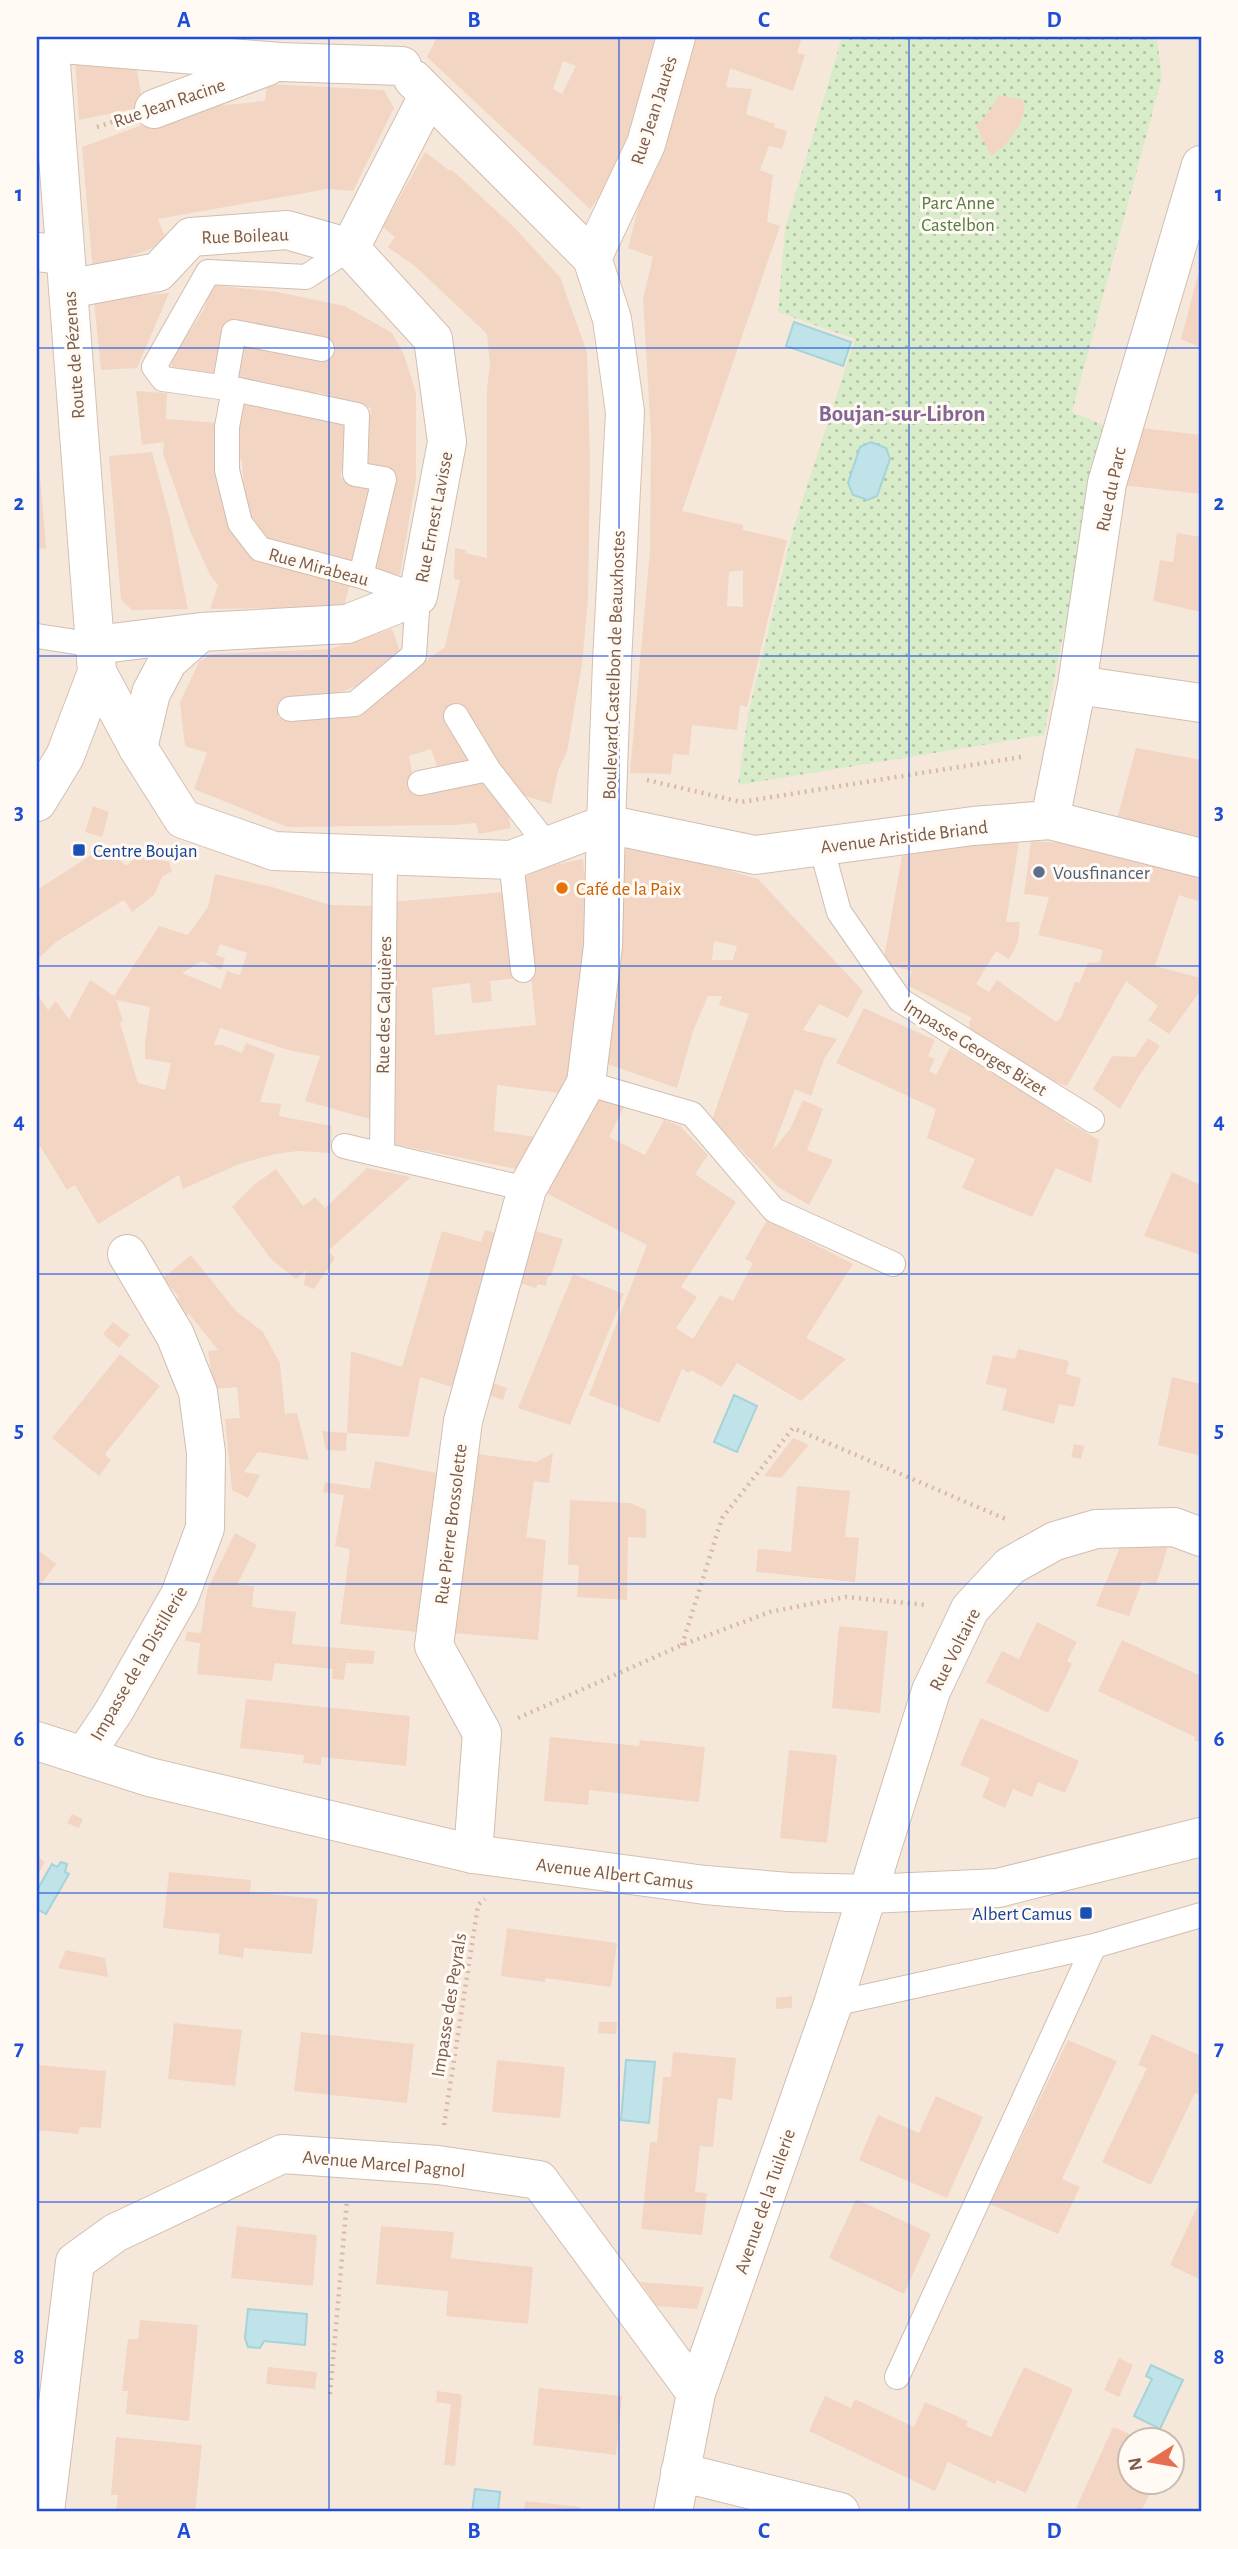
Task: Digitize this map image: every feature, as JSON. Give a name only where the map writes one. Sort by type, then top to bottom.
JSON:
[{"type":"street","name":"Rue Jean Jaurès","points":[[592,258],[646,144],[676,37]]},
{"type":"street","name":"Rue Jean Racine","points":[[50,40],[280,62],[404,51]]},
{"type":"street","name":"Route de Pézenas","points":[[50,40],[56,140],[56,265],[96,659]]},
{"type":"street","name":"Boulevard Castelbon de Beauxhostes","points":[[96,659],[138,748],[183,820],[274,851],[510,860],[606,824],[625,412],[612,319],[592,258],[428,96],[404,51]]},
{"type":"street","name":"Rue Jean Racine","points":[[154,108],[280,62]]},
{"type":"street","points":[[350,248],[428,96]]},
{"type":"street","name":"Rue du Parc","points":[[1050,820],[1077,685],[1107,483],[1201,165]]},
{"type":"street","name":"Rue Boileau","points":[[56,265],[158,272],[191,237],[287,230],[350,248]]},
{"type":"street","name":"Rue Ernest Lavisse","points":[[96,659],[201,632],[346,624],[418,596],[447,442],[432,339],[350,248]]},
{"type":"street","points":[[138,748],[151,693],[162,671],[168,661],[201,632]]},
{"type":"street","points":[[37,802],[65,756],[96,659]]},
{"type":"street","points":[[1077,685],[1201,704]]},
{"type":"street","name":"Avenue Aristide Briand","points":[[606,824],[755,855],[973,826],[1050,820],[1201,858]]},
{"type":"street","name":"Rue Pierre Brossolette","points":[[482,1734],[434,1646],[463,1421],[527,1189],[586,1083],[603,946],[606,824]]},
{"type":"street","name":"Impasse de la Distillerie","points":[[84,1756],[114,1711],[180,1595],[205,1528],[206,1453],[198,1392],[175,1335],[127,1254]]},
{"type":"street","name":"Rue Voltaire","points":[[869,1894],[931,1691],[971,1609],[1010,1566],[1055,1541],[1096,1529],[1174,1527],[1201,1538]]},
{"type":"street","points":[[482,1734],[489,1857]]},
{"type":"street","name":"Avenue Albert Camus","points":[[37,1741],[149,1777],[489,1857],[705,1885],[804,1893],[983,1890],[1012,1886],[1201,1837]]},
{"type":"street","name":"Avenue de la Tuilerie","points":[[674,2512],[696,2393],[869,1894]]},
{"type":"street","name":"Avenue Marcel Pagnol","points":[[45,2512],[75,2262],[115,2233],[282,2154],[438,2165],[539,2180],[696,2393]]},
{"type":"street","points":[[680,2472],[840,2512]]},
{"type":"lane","points":[[350,248],[306,277],[208,272],[154,367],[163,379],[229,388],[358,415],[355,474],[384,479],[361,576]]},
{"type":"lane","name":"Rue Mirabeau","points":[[322,348],[234,332],[227,427],[227,470],[240,523],[260,549],[361,576],[418,596]]},
{"type":"lane","points":[[290,709],[355,704],[418,660],[418,596]]},
{"type":"lane","points":[[37,636],[96,659]]},
{"type":"lane","points":[[457,716],[488,769],[548,846]]},
{"type":"lane","points":[[420,783],[488,769]]},
{"type":"lane","name":"Impasse Georges Bizet","points":[[821,846],[839,912],[900,1000],[1092,1120]]},
{"type":"lane","name":"Rue des Calquières","points":[[382,1155],[385,855]]},
{"type":"lane","points":[[510,860],[523,970]]},
{"type":"lane","points":[[586,1083],[692,1114],[774,1210],[893,1264]]},
{"type":"lane","points":[[344,1146],[527,1189]]},
{"type":"lane","points":[[833,2004],[1094,1946],[1201,1914]]},
{"type":"lane","points":[[897,2376],[1094,1946]]},
{"type":"path","name":"Rue Jean Racine","points":[[56,140],[154,108]]},
{"type":"path","points":[[608,777],[640,778],[741,802],[1065,750]]},
{"type":"path","points":[[682,1645],[722,1518],[793,1428],[1055,1541]]},
{"type":"path","points":[[482,1734],[682,1645],[770,1612],[846,1597],[971,1609]]},
{"type":"path","name":"Impasse des Peyrals","points":[[438,2165],[478,1905],[498,1889],[489,1857]]},
{"type":"path","points":[[330,2394],[351,2158]]},
{"type":"shaded area","points":[[37,37],[1201,37],[1201,2512],[37,2512]]},
{"type":"green space","name":"Parc Anne Castelbon","points":[[842,37],[1154,37],[1157,40],[1162,77],[1072,412],[1110,428],[1059,654],[1044,735],[738,785],[748,714],[793,529],[855,339],[778,312],[785,229]]},
{"type":"water","points":[[794,322],[851,342],[843,366],[786,346]]},
{"type":"water","points":[[871,442],[886,448],[890,459],[877,496],[868,500],[853,495],[848,483],[860,447]]},
{"type":"water","points":[[734,1395],[757,1406],[737,1452],[714,1442]]},
{"type":"water","points":[[61,1862],[67,1864],[65,1872],[69,1874],[46,1914],[37,1909],[37,1890],[52,1864],[57,1867]]},
{"type":"water","points":[[626,2060],[655,2062],[649,2123],[621,2120]]},
{"type":"water","points":[[248,2309],[307,2314],[305,2345],[264,2341],[260,2348],[248,2347],[245,2338]]},
{"type":"water","points":[[1151,2365],[1183,2380],[1161,2426],[1154,2426],[1134,2416],[1152,2379],[1146,2376]]},
{"type":"water","points":[[475,2489],[500,2492],[498,2512],[472,2512]]},
{"type":"building","points":[[437,37],[667,37],[623,165],[590,209],[427,57]],"holes":[[[563,61],[576,66],[562,94],[553,89]]]},
{"type":"building","points":[[690,37],[802,37],[797,53],[805,55],[793,91],[730,68],[726,87],[752,89],[746,114],[787,131],[782,149],[769,146],[760,170],[773,175],[767,222],[780,226],[682,511],[743,525],[743,530],[787,540],[747,707],[740,705],[737,730],[692,725],[689,755],[673,754],[671,774],[630,773],[650,550],[651,434],[643,299],[653,257],[628,248]],"holes":[[[743,570],[743,607],[727,606],[729,572]]]},
{"type":"building","points":[[135,57],[143,107],[79,120],[75,58]]},
{"type":"building","points":[[267,84],[384,90],[394,108],[353,191],[327,189],[158,219],[167,242],[93,272],[82,147],[142,125],[143,127],[204,107],[265,101]]},
{"type":"building","points":[[999,95],[1023,100],[1024,111],[1020,125],[1005,145],[991,156],[976,126]]},
{"type":"building","points":[[425,152],[452,170],[512,225],[560,277],[587,352],[590,460],[588,599],[582,664],[567,752],[558,771],[551,804],[524,797],[475,764],[439,772],[431,749],[409,756],[413,777],[483,778],[507,810],[511,828],[479,834],[476,823],[287,827],[194,789],[207,753],[185,746],[180,702],[199,662],[211,654],[330,649],[392,629],[401,654],[365,683],[330,696],[283,702],[278,718],[329,714],[376,696],[445,647],[460,580],[454,579],[455,548],[487,558],[487,388],[490,365],[487,334],[416,267],[388,247],[395,237],[383,227]]},
{"type":"building","points":[[1201,267],[1201,348],[1181,339]]},
{"type":"building","points":[[213,285],[277,292],[345,306],[392,333],[404,355],[416,393],[416,479],[400,575],[371,569],[392,475],[363,469],[371,408],[317,392],[314,399],[231,378],[229,325],[219,376],[175,373],[171,365],[174,356],[204,309]]},
{"type":"building","points":[[169,293],[137,368],[101,370],[94,300]]},
{"type":"building","points":[[136,391],[167,393],[166,419],[221,423],[241,541],[350,584],[344,607],[210,609],[218,585],[210,575],[190,531],[163,453],[164,442],[142,445]]},
{"type":"building","points":[[243,402],[354,427],[340,477],[379,484],[357,566],[262,543],[245,520],[242,460],[230,456]]},
{"type":"building","points":[[1142,428],[1201,435],[1201,494],[1122,485]]},
{"type":"building","points":[[152,452],[170,519],[188,609],[132,610],[121,600],[109,456]]},
{"type":"building","points":[[37,463],[46,548],[37,549]]},
{"type":"building","points":[[1177,533],[1201,537],[1201,612],[1153,601],[1160,560],[1173,562]]},
{"type":"building","points":[[1136,748],[1201,760],[1201,837],[1117,819]]},
{"type":"building","points":[[93,806],[109,812],[102,837],[85,832]]},
{"type":"building","points":[[624,840],[758,879],[863,991],[848,1018],[819,1004],[803,1030],[837,1039],[824,1059],[811,1096],[795,1089],[772,1151],[790,1129],[803,1100],[823,1109],[807,1150],[833,1160],[809,1205],[778,1187],[712,1120],[749,1014],[719,1005],[722,996],[708,996],[693,1031],[677,1088],[607,1064]],"holes":[[[714,941],[737,946],[733,960],[712,960]]]},
{"type":"building","points":[[1031,841],[1064,843],[1201,873],[1201,902],[1179,895],[1155,966],[1201,978],[1201,990],[1169,1034],[1148,1020],[1158,1006],[1126,981],[1067,1086],[1023,1070],[971,1034],[969,1022],[972,1018],[907,985],[912,971],[883,964],[902,856],[945,848],[1019,842],[1006,922],[1020,922],[1018,942],[1009,959],[996,951],[976,984],[989,992],[997,980],[1056,1022],[1061,1018],[1075,982],[1079,983],[1088,963],[1100,962],[1103,950],[1038,935],[1049,897],[1024,894]]},
{"type":"building","points":[[105,846],[126,866],[139,855],[169,862],[172,871],[162,877],[154,895],[132,912],[124,900],[56,942],[37,960],[37,890]]},
{"type":"building","points":[[583,859],[590,935],[567,1094],[497,1085],[494,1131],[536,1137],[516,1169],[393,1144],[392,902],[504,892],[517,978],[490,981],[492,1001],[472,1003],[470,983],[432,988],[435,1035],[536,1025],[521,879],[549,866]]},
{"type":"building","points":[[215,874],[272,887],[330,905],[375,906],[377,1121],[305,1101],[320,1056],[288,1050],[220,1028],[214,1045],[222,1045],[242,1053],[246,1043],[275,1054],[260,1102],[281,1104],[279,1116],[332,1126],[330,1153],[298,1151],[275,1154],[239,1164],[183,1189],[179,1175],[98,1224],[75,1185],[67,1190],[40,1146],[37,1148],[37,994],[48,1010],[56,1001],[69,1019],[90,980],[114,996],[159,926],[188,935],[208,907]],"holes":[[[220,944],[247,953],[240,975],[227,971],[221,989],[182,973],[202,961],[221,970],[225,958],[216,955]],[[116,1000],[150,1007],[145,1059],[171,1063],[165,1090],[138,1083]]]},
{"type":"building","points":[[864,1008],[935,1040],[928,1056],[935,1059],[929,1071],[936,1075],[950,1048],[1067,1116],[1064,1120],[1099,1140],[1091,1183],[1056,1168],[1032,1217],[962,1188],[975,1159],[927,1138],[936,1109],[836,1063]]},
{"type":"building","points":[[1148,1038],[1160,1046],[1120,1109],[1093,1089],[1112,1056],[1135,1057]]},
{"type":"building","points":[[593,1094],[625,1105],[609,1137],[645,1155],[664,1120],[680,1126],[708,1155],[695,1174],[736,1202],[681,1287],[697,1297],[676,1328],[693,1339],[720,1295],[733,1301],[753,1263],[745,1259],[767,1220],[853,1264],[806,1338],[846,1359],[801,1401],[737,1363],[722,1387],[691,1370],[689,1373],[682,1369],[659,1423],[589,1395],[647,1245],[548,1194],[555,1172]]},
{"type":"building","points":[[367,1168],[411,1177],[328,1251],[335,1258],[314,1289],[304,1285],[306,1270],[296,1279],[272,1260],[232,1207],[255,1184],[276,1169],[303,1206],[315,1197],[325,1208]]},
{"type":"building","points":[[1172,1172],[1201,1185],[1201,1255],[1144,1236]]},
{"type":"building","points":[[485,1230],[498,1233],[452,1387],[420,1377],[409,1437],[347,1433],[351,1351],[402,1367],[442,1231],[481,1242]]},
{"type":"building","points":[[536,1231],[563,1239],[546,1286],[538,1284],[536,1288],[520,1283]]},
{"type":"building","points":[[191,1255],[236,1311],[263,1332],[280,1363],[285,1414],[297,1413],[309,1460],[258,1452],[244,1472],[260,1475],[248,1498],[232,1490],[230,1470],[225,1419],[240,1418],[237,1387],[214,1389],[208,1351],[218,1350],[189,1314],[179,1321],[168,1306],[179,1297],[163,1278]]},
{"type":"building","points":[[573,1274],[624,1294],[570,1425],[518,1408]]},
{"type":"building","points":[[113,1322],[130,1335],[119,1348],[103,1334]]},
{"type":"building","points":[[1018,1349],[1069,1361],[1066,1374],[1081,1378],[1074,1407],[1059,1404],[1054,1424],[1002,1410],[1007,1389],[986,1384],[993,1355],[1015,1359]]},
{"type":"building","points":[[120,1354],[160,1386],[105,1454],[111,1460],[99,1476],[52,1438]]},
{"type":"building","points":[[1172,1377],[1201,1384],[1201,1456],[1158,1445]]},
{"type":"building","points":[[493,1383],[507,1388],[503,1400],[489,1395]]},
{"type":"building","points":[[322,1431],[347,1433],[346,1451],[326,1450]]},
{"type":"building","points":[[793,1438],[809,1445],[781,1478],[764,1476]]},
{"type":"building","points":[[1074,1444],[1084,1446],[1081,1459],[1071,1457]]},
{"type":"building","points":[[553,1453],[549,1483],[534,1481],[526,1537],[546,1540],[538,1640],[452,1633],[477,1454],[536,1462]]},
{"type":"building","points":[[375,1461],[442,1474],[418,1632],[340,1624],[350,1549],[335,1546],[344,1495],[323,1492],[325,1482],[370,1489]]},
{"type":"building","points":[[797,1486],[850,1491],[845,1537],[859,1538],[855,1582],[756,1572],[758,1549],[791,1552]]},
{"type":"building","points":[[570,1500],[630,1503],[646,1510],[646,1538],[628,1537],[627,1600],[577,1597],[579,1565],[568,1565]]},
{"type":"building","points":[[235,1533],[257,1545],[237,1585],[254,1586],[252,1607],[296,1612],[292,1644],[375,1651],[373,1664],[346,1663],[344,1680],[332,1679],[333,1669],[275,1663],[272,1681],[197,1674],[200,1643],[185,1641],[187,1632],[201,1633],[207,1590]]},
{"type":"building","points":[[1123,1540],[1168,1546],[1156,1585],[1142,1582],[1129,1616],[1096,1606]]},
{"type":"building","points":[[37,1549],[56,1564],[37,1590]]},
{"type":"building","points":[[1037,1622],[1077,1642],[1067,1661],[1072,1664],[1048,1713],[986,1682],[1002,1651],[1019,1659]]},
{"type":"building","points":[[839,1626],[888,1631],[880,1713],[832,1708]]},
{"type":"building","points":[[1122,1640],[1201,1676],[1201,1743],[1194,1740],[1195,1737],[1098,1691]]},
{"type":"building","points":[[246,1699],[410,1716],[406,1766],[321,1757],[321,1765],[303,1763],[304,1755],[240,1748]]},
{"type":"building","points":[[981,1718],[1079,1761],[1065,1793],[1038,1782],[1032,1797],[1013,1789],[1005,1808],[982,1797],[990,1778],[960,1765]]},
{"type":"building","points":[[550,1737],[639,1746],[640,1740],[705,1747],[699,1802],[589,1790],[588,1805],[544,1801]]},
{"type":"building","points":[[789,1750],[837,1755],[827,1843],[780,1838]]},
{"type":"building","points":[[72,1814],[83,1819],[79,1828],[67,1823]]},
{"type":"building","points":[[37,1856],[45,1862],[37,1876]]},
{"type":"building","points":[[169,1872],[251,1880],[250,1892],[318,1899],[312,1954],[244,1948],[243,1958],[218,1954],[220,1934],[163,1928]]},
{"type":"building","points":[[507,1928],[617,1943],[611,1987],[545,1978],[545,1982],[501,1976]]},
{"type":"building","points":[[66,1950],[105,1958],[108,1977],[58,1968]]},
{"type":"building","points":[[792,1996],[792,2008],[776,2009],[776,1998]]},
{"type":"building","points":[[599,2022],[617,2022],[616,2034],[598,2033]]},
{"type":"building","points":[[174,2023],[242,2030],[235,2086],[168,2079]]},
{"type":"building","points":[[301,2032],[414,2044],[407,2103],[294,2091]]},
{"type":"building","points":[[1152,2034],[1201,2056],[1201,2095],[1195,2093],[1151,2185],[1102,2162],[1147,2068],[1138,2065]]},
{"type":"building","points":[[1068,2040],[1117,2061],[1062,2179],[1080,2187],[1058,2234],[990,2204]]},
{"type":"building","points":[[673,2052],[736,2058],[732,2100],[718,2098],[713,2147],[700,2146],[695,2192],[707,2193],[702,2235],[641,2229],[650,2142],[657,2142],[663,2077],[671,2077]]},
{"type":"building","points":[[497,2060],[565,2067],[560,2118],[492,2112]]},
{"type":"building","points":[[37,2065],[106,2071],[101,2128],[80,2127],[78,2134],[37,2130]]},
{"type":"building","points":[[936,2096],[983,2117],[947,2198],[859,2160],[878,2115],[919,2133]]},
{"type":"building","points":[[856,2199],[931,2234],[904,2294],[829,2258]]},
{"type":"building","points":[[1199,2203],[1201,2204],[1201,2280],[1170,2265]]},
{"type":"building","points":[[237,2226],[317,2235],[313,2286],[231,2278]]},
{"type":"building","points":[[381,2226],[454,2232],[451,2258],[533,2267],[528,2324],[446,2316],[448,2291],[376,2284]]},
{"type":"building","points":[[640,2282],[704,2287],[697,2309],[657,2306]]},
{"type":"building","points":[[140,2320],[198,2325],[189,2421],[126,2414],[128,2391],[122,2391],[128,2339],[138,2339]]},
{"type":"building","points":[[1119,2358],[1133,2365],[1119,2397],[1104,2390]]},
{"type":"building","points":[[268,2367],[317,2372],[315,2389],[266,2384]]},
{"type":"building","points":[[1024,2367],[1073,2389],[1026,2493],[997,2480],[995,2484],[948,2462],[935,2491],[809,2431],[825,2396],[851,2408],[855,2399],[914,2427],[925,2402],[968,2421],[966,2426],[991,2437]]},
{"type":"building","points":[[539,2388],[622,2396],[616,2455],[533,2445]]},
{"type":"building","points":[[437,2391],[460,2394],[462,2397],[455,2466],[444,2465],[451,2404],[436,2402]]},
{"type":"building","points":[[1113,2427],[1116,2428],[1116,2496],[1148,2496],[1141,2512],[1086,2512],[1076,2508]]},
{"type":"building","points":[[116,2437],[202,2445],[195,2512],[116,2512],[118,2495],[111,2495]]},
{"type":"building","points":[[525,2501],[581,2507],[580,2512],[524,2512]]},
{"type":"place","name":"Centre Boujan","points":[[79,850]]},
{"type":"place","name":"Vousfinancer","points":[[1039,872]]},
{"type":"place","name":"Café de la Paix","points":[[562,888]]},
{"type":"place","name":"Albert Camus","points":[[1086,1913]]},
{"type":"district","name":"Boujan-sur-Libron","points":[[902,413]]}]
